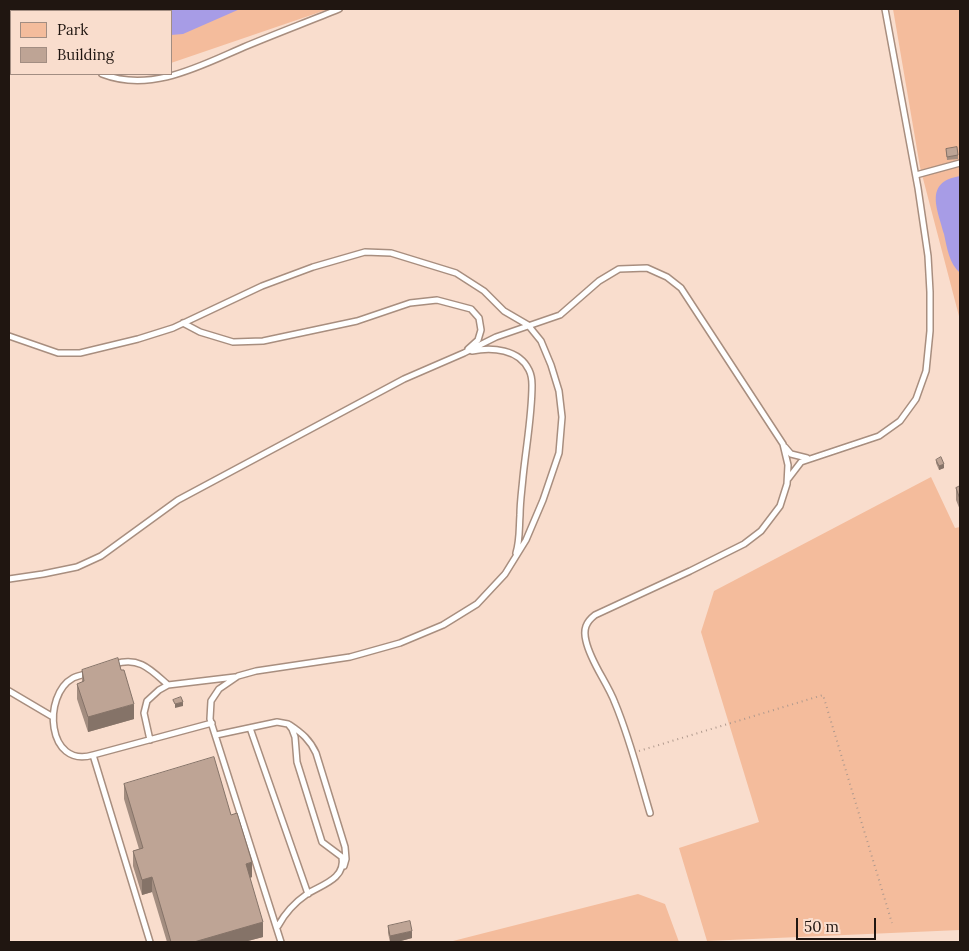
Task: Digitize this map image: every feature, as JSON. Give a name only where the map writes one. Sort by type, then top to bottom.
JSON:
[{"type":"lane","points":[[107,75],[130,80],[151,80],[172,76],[204,66],[339,9]]},
{"type":"lane","points":[[787,480],[801,462],[879,436],[900,421],[916,399],[926,371],[930,331],[928,256],[916,175],[885,9]]},
{"type":"lane","points":[[916,175],[960,163]]},
{"type":"lane","points":[[9,336],[58,353],[80,353],[138,339],[183,323],[262,286],[313,267],[365,252],[390,253],[456,273],[484,291],[504,311],[528,325],[541,341],[551,365],[559,390],[562,417],[559,454],[543,500],[526,540],[505,574],[476,604],[443,625],[400,643],[350,656],[256,671],[238,676],[168,685],[147,701],[144,713],[150,740]]},
{"type":"lane","points":[[9,579],[77,567],[102,556],[178,500],[404,379],[496,337],[560,315],[599,282],[619,269],[646,268],[667,277],[681,288],[783,444],[791,454],[802,458],[812,458]]},
{"type":"lane","points":[[183,323],[200,332],[233,342],[263,341],[357,321],[410,303],[437,300],[471,309],[479,318],[481,330],[478,340],[464,353]]},
{"type":"lane","points":[[464,353],[481,349],[498,349],[512,353],[524,362],[530,371],[532,384],[520,532],[513,562]]},
{"type":"lane","points":[[650,813],[615,703],[592,658],[586,640],[585,629],[588,621],[595,615],[744,544],[761,531],[780,506],[787,480],[788,465],[783,444]]},
{"type":"lane","points":[[106,667],[123,661],[136,661],[168,685]]},
{"type":"lane","points":[[97,670],[72,679],[64,686],[55,703],[54,730],[63,749],[78,757],[85,758],[212,723]]},
{"type":"lane","points":[[238,676],[219,689],[211,701],[212,723],[282,942]]},
{"type":"lane","points":[[9,691],[53,717]]},
{"type":"lane","points":[[216,735],[277,722],[288,724],[306,737],[316,753],[345,847],[345,865],[325,885],[308,894],[284,914],[278,926]]},
{"type":"lane","points":[[288,724],[292,728],[295,737],[297,762],[318,831],[322,842],[342,857],[343,864],[340,872]]},
{"type":"lane","points":[[250,728],[308,894]]},
{"type":"lane","points":[[93,755],[150,942]]},
{"type":"path","points":[[632,753],[823,695],[892,923]]},
{"type":"green space","points":[[18,9],[329,9],[172,63],[172,10]]},
{"type":"green space","points":[[893,9],[960,9],[960,320],[920,167]]},
{"type":"green space","points":[[931,477],[955,528],[960,527],[960,930],[707,941],[679,848],[759,822],[701,632],[714,591]]},
{"type":"green space","points":[[638,894],[665,904],[679,942],[449,942]]},
{"type":"shaded area","points":[[240,9],[183,34],[172,35],[172,10],[146,10]]},
{"type":"shaded area","points":[[960,176],[960,273],[953,265],[949,255],[936,198],[941,184],[948,179]]},
{"type":"building","points":[[957,147],[958,155],[947,157],[946,149]]},
{"type":"building","points":[[941,457],[944,464],[939,466],[936,460]]},
{"type":"building","points":[[960,486],[960,499],[956,488]]},
{"type":"building","points":[[118,658],[121,670],[124,670],[134,704],[88,717],[77,684],[84,681],[82,670]]},
{"type":"building","points":[[181,697],[183,702],[175,704],[173,700]]},
{"type":"building","points":[[214,757],[231,815],[237,813],[252,862],[246,864],[263,922],[194,942],[171,942],[152,877],[142,880],[133,851],[143,848],[124,784]]},
{"type":"building","points":[[410,921],[412,931],[390,936],[388,926]]}]
